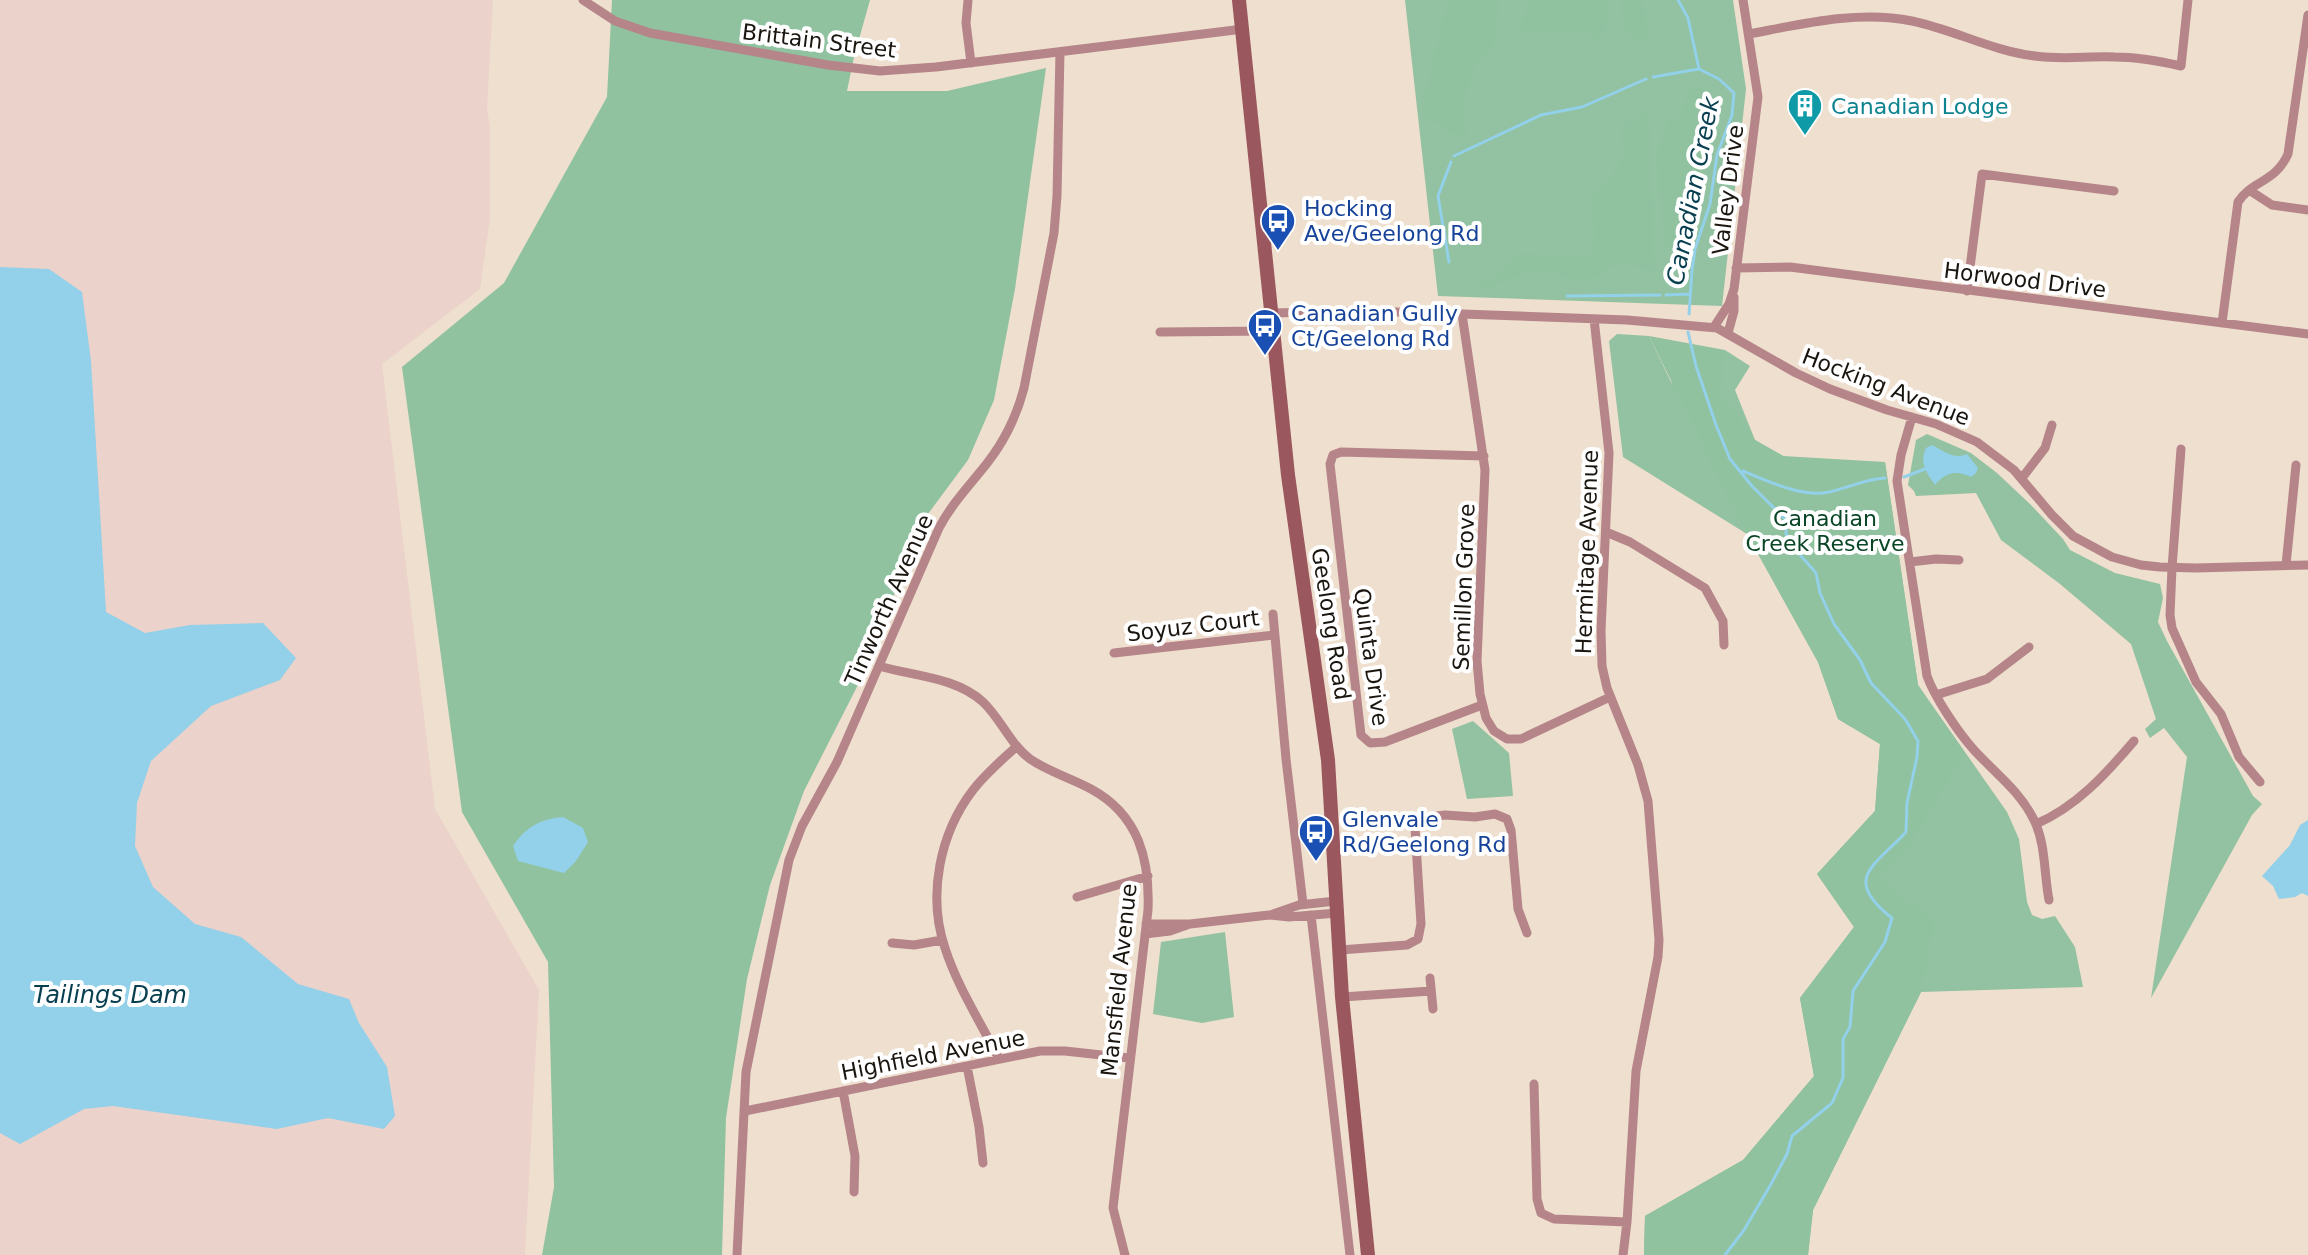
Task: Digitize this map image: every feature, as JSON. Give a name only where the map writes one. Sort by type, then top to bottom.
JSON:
[{"type":"main road","name":"Geelong Road","points":[[1239,0],[1295,540],[1324,730],[1342,997],[1368,1255]]},
{"type":"street","name":"Brittain Street","points":[[583,0],[615,21],[641,30],[816,63],[884,71],[917,70],[1060,52]]},
{"type":"street","points":[[968,0],[966,23],[971,63]]},
{"type":"street","name":"Valley Drive","points":[[1728,333],[1734,309],[1736,268],[1758,97],[1743,0]]},
{"type":"street","points":[[1749,34],[1833,19],[1877,17],[1924,24],[1980,44],[2026,55],[2060,59],[2123,57],[2181,66],[2188,0]]},
{"type":"street","points":[[2222,323],[2237,205],[2242,195],[2274,175],[2288,154],[2308,15]]},
{"type":"street","points":[[1060,52],[1243,29]]},
{"type":"street","name":"Tinworth Avenue","points":[[737,1255],[744,1085],[789,860],[798,835],[837,762],[941,525],[995,452],[1022,397],[1054,233],[1060,52]]},
{"type":"street","points":[[1967,291],[1982,174],[2114,191]]},
{"type":"street","points":[[2249,190],[2272,205],[2308,210]]},
{"type":"street","name":"Horwood Drive","points":[[1736,268],[1786,267],[2308,334]]},
{"type":"street","name":"Valley Drive","points":[[1714,327],[1729,304],[1734,289]]},
{"type":"street","name":"Hocking Avenue","points":[[1271,313],[1364,311],[1462,314],[1714,327],[1812,381],[1849,397],[1943,426],[1977,442],[2022,478],[2073,536],[2123,561],[2172,568],[2308,565]]},
{"type":"street","name":"Semillon Grove","points":[[1462,314],[1484,456],[1477,657],[1487,722],[1503,738],[1514,740],[1610,697]]},
{"type":"street","name":"Hermitage Avenue","points":[[1594,319],[1609,446],[1600,645],[1610,697],[1638,765],[1648,801],[1659,933],[1658,957],[1636,1071],[1623,1255]]},
{"type":"street","points":[[1160,332],[1273,331]]},
{"type":"street","points":[[1912,417],[1897,478],[1924,663],[1936,695],[1971,747],[2016,791],[2036,824],[2049,900]]},
{"type":"street","points":[[2022,478],[2045,448],[2052,425]]},
{"type":"street","points":[[2181,449],[2172,568],[2170,615],[2173,632],[2196,682],[2221,714],[2239,757],[2260,782]]},
{"type":"street","name":"Quinta Drive","points":[[1482,705],[1388,741],[1373,743],[1362,737],[1330,468],[1333,456],[1341,452],[1484,456]]},
{"type":"street","points":[[2286,565],[2296,465]]},
{"type":"street","points":[[1606,532],[1630,542],[1705,588],[1723,621],[1724,645]]},
{"type":"street","points":[[1910,562],[1959,560]]},
{"type":"street","points":[[1273,614],[1283,731],[1305,904],[1310,916],[1350,1255]]},
{"type":"street","name":"Soyuz Court","points":[[1114,653],[1275,635]]},
{"type":"street","points":[[1936,695],[1987,679],[2029,647]]},
{"type":"street","name":"Mansfield Avenue","points":[[879,666],[951,683],[970,692],[987,706],[1017,746],[1036,762],[1092,790],[1113,805],[1139,841],[1148,876],[1145,929],[1113,1208],[1125,1255]]},
{"type":"street","points":[[2036,824],[2084,793],[2134,741]]},
{"type":"street","points":[[999,1059],[942,940],[938,885],[951,830],[972,791],[1017,746]]},
{"type":"street","points":[[1340,950],[1407,945],[1418,939],[1421,924],[1415,828],[1421,818],[1432,815],[1478,817],[1498,814],[1509,821],[1518,909],[1527,933]]},
{"type":"street","points":[[1077,897],[1148,876]]},
{"type":"street","points":[[1269,915],[1305,904],[1337,907]]},
{"type":"street","points":[[1145,929],[1170,931],[1190,924],[1269,915],[1310,916],[1337,907]]},
{"type":"street","points":[[892,943],[914,945],[942,940]]},
{"type":"street","points":[[1430,978],[1433,1009]]},
{"type":"street","points":[[1342,997],[1431,991]]},
{"type":"street","name":"Highfield Avenue","points":[[745,1111],[1048,1051],[1129,1058]]},
{"type":"street","points":[[967,1066],[983,1163]]},
{"type":"street","points":[[1534,1084],[1537,1199],[1541,1213],[1554,1219],[1627,1222]]},
{"type":"street","points":[[843,1091],[855,1156],[854,1192]]},
{"type":"shaded area","points":[[0,0],[493,0],[487,107],[490,129],[490,218],[480,289],[382,364],[435,809],[539,990],[525,1255],[0,1255]]},
{"type":"green space","points":[[612,0],[870,0],[847,91],[947,91],[1046,68],[1015,289],[994,400],[968,460],[922,522],[865,671],[804,791],[770,885],[747,979],[726,1118],[722,1255],[542,1255],[554,1187],[548,962],[462,812],[402,367],[504,283],[607,97]]},
{"type":"green space","points":[[1405,0],[1733,0],[1746,89],[1722,306],[1438,296]]},
{"type":"green space","points":[[1448,0],[1499,0],[1494,43],[1478,59],[1466,91],[1463,116],[1469,141],[1421,115]]},
{"type":"green space","points":[[1528,0],[1609,0],[1608,17],[1599,40],[1582,30],[1521,31]]},
{"type":"green space","points":[[1620,0],[1642,0],[1649,40],[1636,43],[1625,29]]},
{"type":"green space","points":[[1702,85],[1712,124],[1705,156],[1690,195],[1685,232],[1664,247],[1657,153],[1668,120],[1680,118],[1687,91]]},
{"type":"green space","points":[[1649,112],[1654,270],[1620,263],[1586,282],[1535,268],[1473,294],[1518,253],[1593,256],[1595,230],[1591,201],[1629,152],[1621,145],[1622,129]]},
{"type":"green space","name":"Canadian Creek Reserve","points":[[1617,334],[1649,336],[1672,384],[1666,350],[1725,350],[1750,366],[1735,390],[1755,440],[1792,461],[1885,462],[1918,685],[2007,812],[2019,839],[2027,902],[2032,915],[2042,919],[2055,916],[2075,947],[2083,987],[1921,992],[1813,1210],[1808,1255],[1644,1255],[1645,1216],[1743,1160],[1814,1076],[1800,998],[1854,927],[1817,874],[1875,811],[1880,744],[1838,719],[1818,662],[1747,534],[1623,457],[1609,341]]},
{"type":"green space","name":"Canadian Creek Reserve","points":[[1649,336],[1725,350],[1720,394],[1755,440],[1783,456],[1885,462],[1918,685],[1965,754],[1907,848],[1875,878],[1934,923],[1921,992],[1813,1210],[1808,1255],[1644,1255],[1645,1216],[1743,1160],[1814,1076],[1800,998],[1854,927],[1817,874],[1875,811],[1880,744],[1838,719],[1818,662],[1747,534]]},
{"type":"green space","points":[[1927,434],[1971,453],[1997,473],[2031,505],[2070,550],[2115,573],[2160,584],[2163,598],[2158,622],[2253,796],[2262,804],[2252,815],[2151,998],[2187,757],[2164,728],[2150,738],[2145,729],[2156,719],[2131,644],[2060,584],[2001,540],[1976,493],[1916,496],[1908,485],[1916,440]]},
{"type":"green space","points":[[1473,721],[1509,753],[1513,796],[1467,799],[1452,729]]},
{"type":"green space","points":[[1225,932],[1234,1017],[1202,1023],[1153,1014],[1161,942]]},
{"type":"water","name":"Tailings Dam","points":[[0,267],[49,269],[82,292],[91,361],[106,612],[145,633],[190,625],[263,623],[296,658],[280,680],[211,706],[151,761],[137,803],[135,846],[153,887],[195,924],[241,937],[298,984],[349,999],[359,1023],[387,1067],[395,1116],[384,1129],[328,1118],[277,1129],[113,1106],[84,1109],[20,1144],[0,1133]]},
{"type":"water","points":[[1932,445],[1953,455],[1967,454],[1978,468],[1976,473],[1971,477],[1952,474],[1935,485],[1923,463],[1926,448]]},
{"type":"water","points":[[563,817],[583,828],[588,842],[564,873],[518,861],[513,846],[523,834],[540,822]]},
{"type":"water","points":[[2308,820],[2308,896],[2302,893],[2279,899],[2273,886],[2262,876],[2290,845],[2300,825]]},
{"type":"waterway","name":"Canadian Creek","points":[[1678,0],[1688,18],[1699,69],[1719,79],[1734,93],[1732,115],[1717,155],[1710,204],[1695,249],[1689,314]]},
{"type":"waterway","points":[[1653,77],[1699,69]]},
{"type":"waterway","points":[[1454,156],[1541,115],[1582,107],[1646,79]]},
{"type":"waterway","points":[[1449,262],[1438,196],[1451,162]]},
{"type":"waterway","points":[[1666,295],[1690,294]]},
{"type":"waterway","points":[[1567,296],[1660,295]]},
{"type":"waterway","name":"Canadian Creek","points":[[1688,332],[1696,366],[1730,459],[1786,520],[1786,534],[1816,573],[1820,593],[1834,624],[1860,660],[1871,683],[1905,719],[1918,741],[1907,803],[1906,832],[1868,873],[1868,892],[1892,918],[1885,942],[1853,991],[1850,1027],[1843,1039],[1843,1078],[1832,1103],[1792,1136],[1787,1154],[1770,1186],[1725,1255]]},
{"type":"waterway","points":[[1904,477],[1925,469]]},
{"type":"waterway","points":[[1743,471],[1785,488],[1808,493],[1836,490],[1885,478]]},
{"type":"place","name":"Canadian Lodge","points":[[1805,137]]},
{"type":"place","name":"Hocking Ave/Geelong Rd","points":[[1278,252]]},
{"type":"place","name":"Canadian Gully Ct/Geelong Rd","points":[[1265,357]]},
{"type":"place","name":"Glenvale Rd/Geelong Rd","points":[[1316,863]]}]
